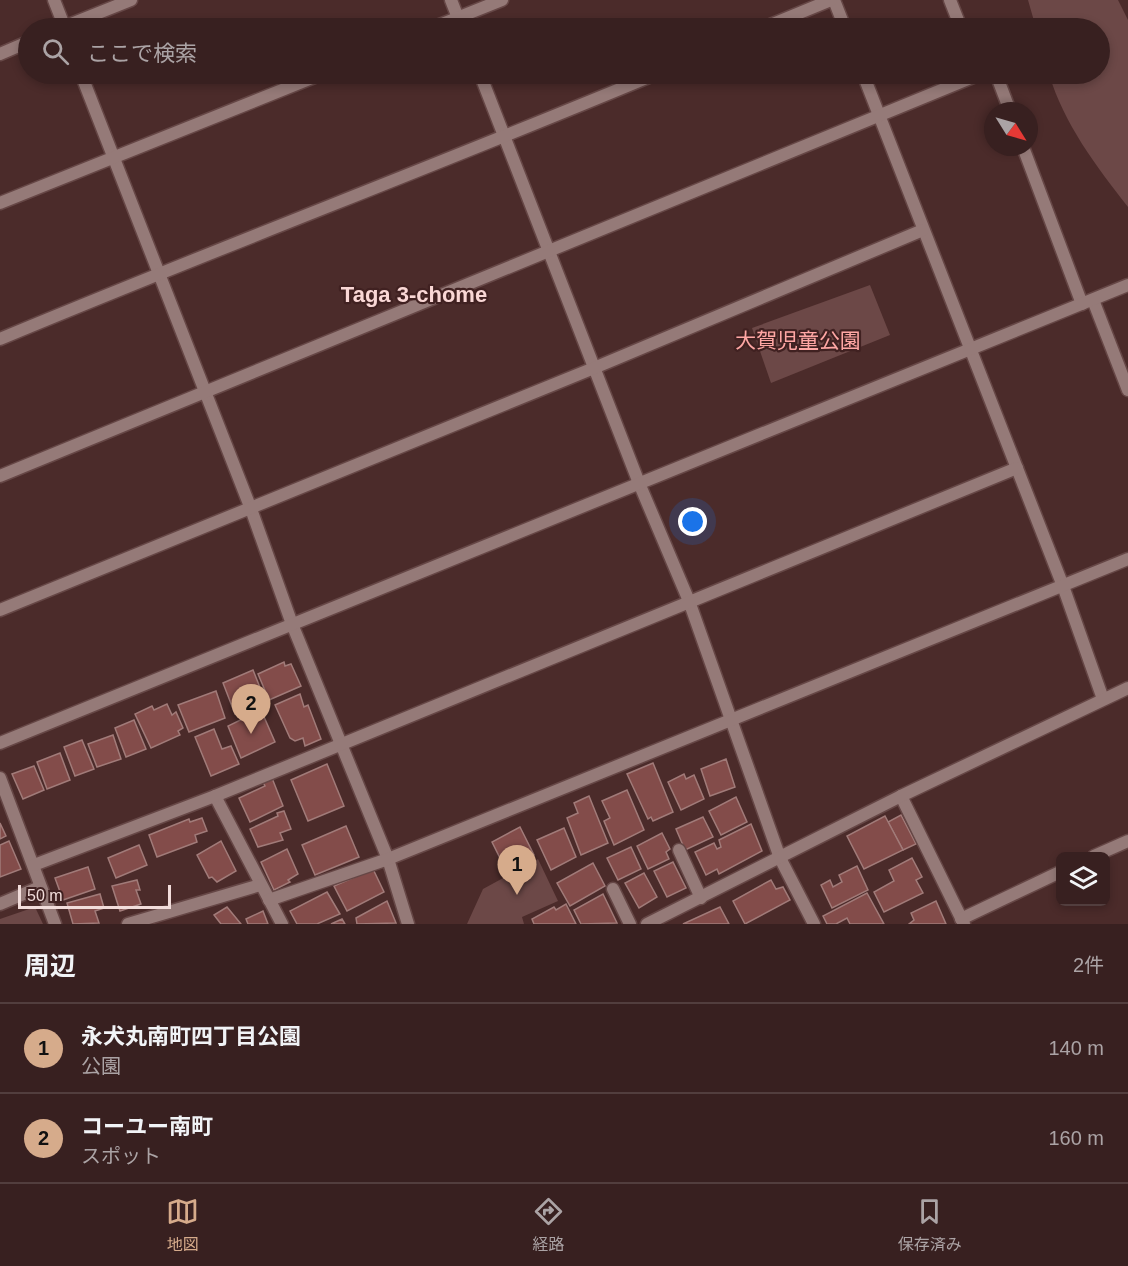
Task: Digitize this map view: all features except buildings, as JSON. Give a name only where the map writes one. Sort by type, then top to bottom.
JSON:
[{"type":"street","points":[[54,0],[60,18]]},
{"type":"street","points":[[87,18],[131,0]]},
{"type":"street","points":[[451,0],[458,18]]},
{"type":"street","points":[[469,18],[502,0]]},
{"type":"street","points":[[788,18],[832,0],[840,18]]},
{"type":"street","points":[[950,0],[957,18]]},
{"type":"street","points":[[0,54],[18,46]]},
{"type":"street","points":[[85,84],[112,159],[251,509],[292,624],[388,859],[408,924]]},
{"type":"street","points":[[0,203],[297,84]]},
{"type":"street","points":[[484,84],[639,483],[689,601],[780,858],[814,924]]},
{"type":"street","points":[[0,339],[157,273],[506,137],[632,84]]},
{"type":"street","points":[[867,84],[1063,586],[1103,699]]},
{"type":"street","points":[[0,476],[880,117],[955,84]]},
{"type":"street","points":[[1000,84],[1007,102]]},
{"type":"street","points":[[1027,156],[1128,390]]},
{"type":"street","points":[[0,610],[594,368],[923,230]]},
{"type":"street","points":[[0,743],[1128,285]]},
{"type":"street","points":[[34,865],[215,796],[1017,468]]},
{"type":"street","points":[[269,900],[388,859],[1128,559]]},
{"type":"street","points":[[655,922],[901,796],[1128,688]]},
{"type":"street","points":[[0,778],[55,924]]},
{"type":"street","points":[[215,796],[282,924]]},
{"type":"street","points":[[901,796],[962,921],[1056,874]]},
{"type":"street","points":[[1102,852],[1128,840]]},
{"type":"street","points":[[679,850],[701,897]]},
{"type":"street","points":[[128,924],[260,885]]},
{"type":"street","points":[[0,904],[40,887]]},
{"type":"street","points":[[613,889],[630,924]]},
{"type":"green space","points":[[1028,0],[1118,0],[1128,20],[1128,207],[1072,127],[1052,84],[1110,84],[1110,18],[1033,18]]},
{"type":"green space","name":"大賀児童公園","points":[[870,285],[890,335],[771,383],[752,328]]},
{"type":"green space","points":[[538,859],[558,901],[522,917],[524,924],[467,924],[483,889]]},
{"type":"green space","points":[[35,907],[43,924],[0,924],[0,919]]},
{"type":"place","name":"コーユー南町","points":[[251,734]]},
{"type":"place","name":"永犬丸南町四丁目公園","points":[[517,895]]},
{"type":"district","name":"Taga 3-chome","points":[[414,294]]}]
